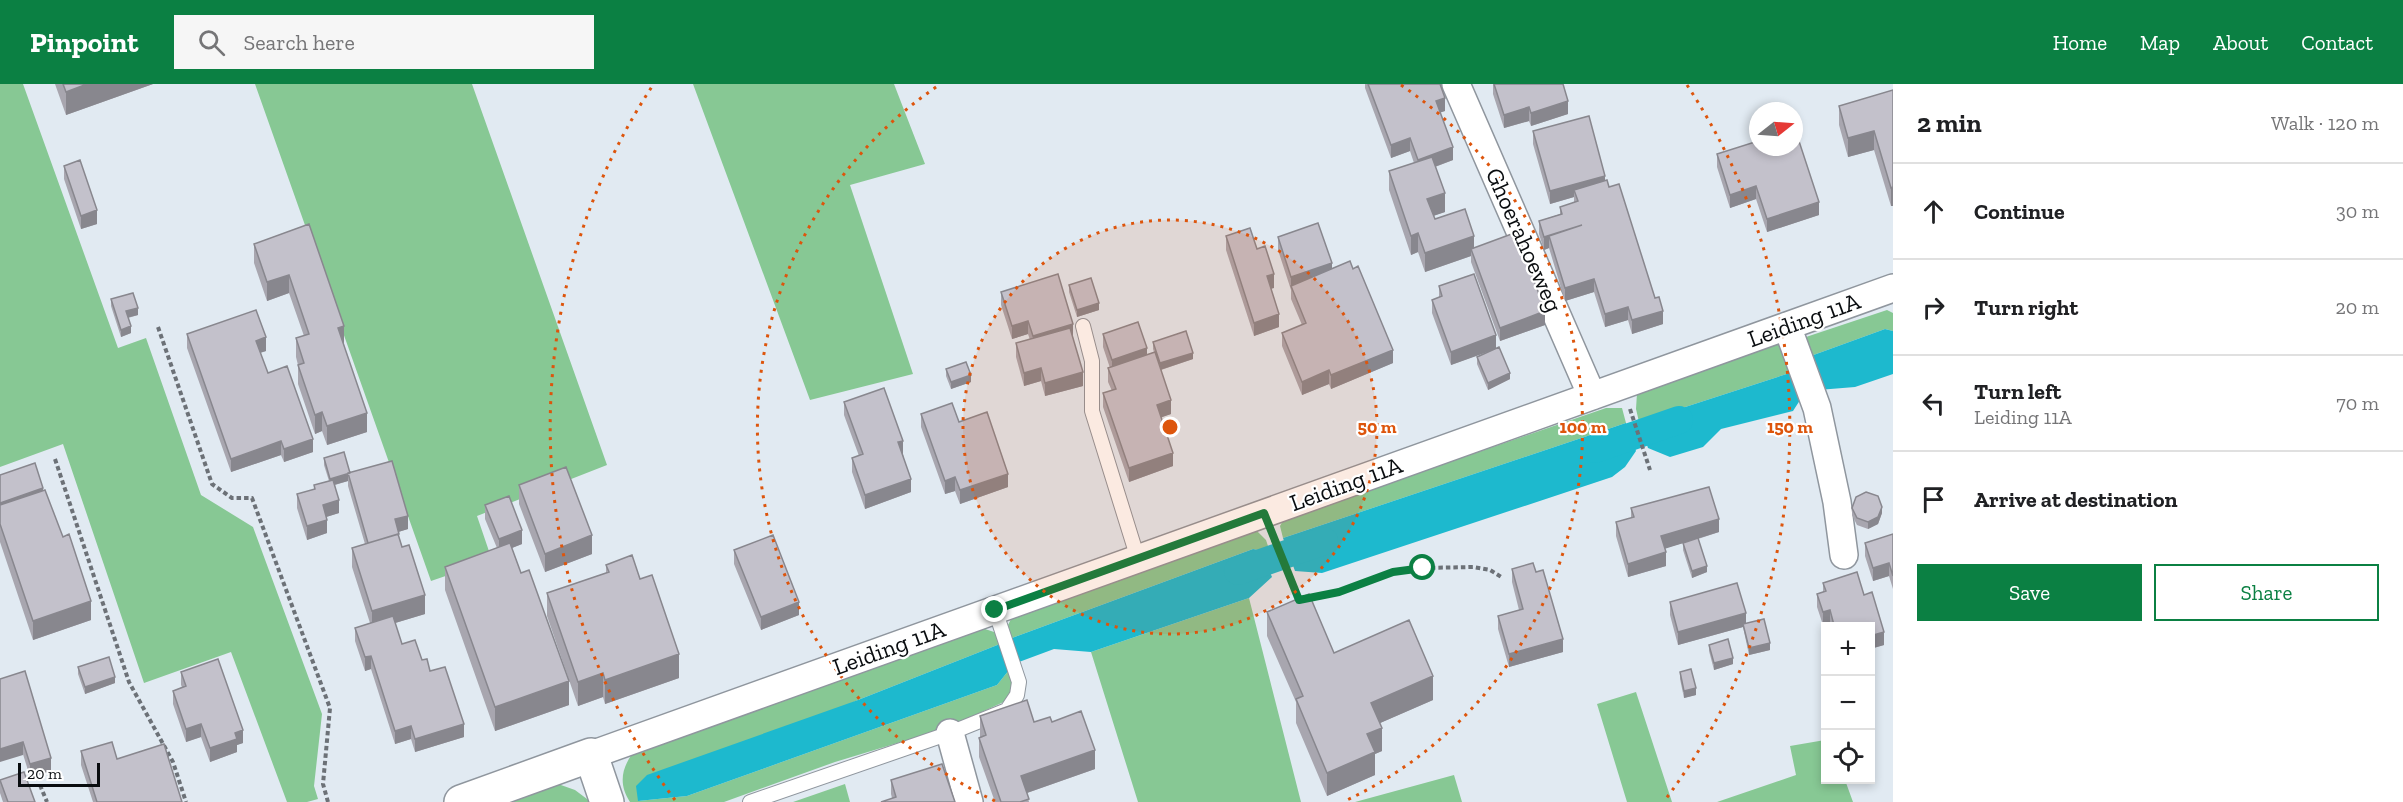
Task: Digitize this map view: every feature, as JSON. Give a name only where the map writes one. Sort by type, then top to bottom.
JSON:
[{"type":"street","name":"Ghoerahoeweg","points":[[1456,84],[1592,396]]},
{"type":"street","name":"Leiding 11A","points":[[461,802],[591,755],[998,617],[1138,559],[1893,288]]},
{"type":"street","points":[[1787,326],[1817,408],[1837,502],[1844,555]]},
{"type":"street","points":[[950,733],[969,802]]},
{"type":"street","points":[[591,755],[607,802]]},
{"type":"lane","points":[[1083,326],[1092,361],[1092,411],[1138,559]]},
{"type":"lane","points":[[750,802],[950,733],[1007,710],[1017,695],[1019,682],[998,617]]},
{"type":"path","points":[[158,327],[212,484],[232,498],[252,498],[330,708],[323,784],[328,802]]},
{"type":"path","points":[[1622,385],[1650,470]]},
{"type":"path","points":[[55,459],[129,682],[173,762],[186,802]]},
{"type":"path","points":[[1264,513],[1299,600],[1339,592],[1393,572],[1423,568],[1473,567],[1490,570],[1503,578]]},
{"type":"path","points":[[40,785],[47,802]]},
{"type":"green space","points":[[0,84],[23,84],[118,348],[146,338],[201,495],[253,527],[322,714],[314,786],[318,799],[307,802],[287,802],[231,652],[144,683],[63,444],[0,467]]},
{"type":"green space","points":[[255,84],[472,84],[607,465],[477,516],[492,560],[431,581]]},
{"type":"green space","points":[[693,84],[894,84],[925,164],[850,185],[913,374],[810,400]]},
{"type":"green space","points":[[1887,310],[1893,313],[1893,331],[1885,329],[1808,357],[1803,338]]},
{"type":"green space","points":[[1780,343],[1796,371],[1639,422],[1636,409],[1637,393]]},
{"type":"green space","points":[[1606,408],[1622,408],[1626,423],[1283,538],[1280,526],[1284,519]]},
{"type":"green space","points":[[1257,531],[1266,540],[1270,552],[1253,549],[1012,638],[1008,625],[1011,619],[1243,533]]},
{"type":"green space","points":[[1249,598],[1301,802],[1138,802],[1091,652]]},
{"type":"green space","points":[[982,628],[997,633],[1000,644],[858,700],[638,801],[687,796],[997,685],[1009,670],[1012,685],[1008,700],[947,728],[835,762],[724,802],[630,802],[626,796],[623,778],[632,754]]},
{"type":"green space","points":[[1636,692],[1672,802],[1627,802],[1597,704]]},
{"type":"green space","points":[[1821,741],[1821,784],[1846,784],[1853,802],[1717,802],[1796,775],[1790,746]]},
{"type":"green space","points":[[1454,775],[1462,802],[1355,802]]},
{"type":"green space","points":[[558,784],[575,790],[591,802],[498,802]]},
{"type":"green space","points":[[845,784],[850,802],[793,802]]},
{"type":"water","points":[[1885,329],[1893,331],[1893,374],[1855,387],[1818,390],[1808,357]]},
{"type":"water","points":[[1796,371],[1804,394],[1793,411],[1721,429],[1703,447],[1670,457],[1648,448],[1639,422]]},
{"type":"water","points":[[1626,423],[1636,451],[1625,467],[1612,477],[1322,573],[1295,571],[1283,538]]},
{"type":"water","points":[[1253,549],[1270,552],[1276,565],[1269,570],[1272,577],[1249,598],[1091,652],[1054,649],[1019,662],[1012,638]]},
{"type":"water","points":[[1000,644],[1009,670],[997,685],[687,796],[638,801],[636,786],[647,775],[858,700]]},
{"type":"building","points":[[63,84],[87,84],[66,92]]},
{"type":"building","points":[[1368,84],[1440,84],[1445,98],[1436,101],[1453,147],[1418,160],[1410,138],[1391,145]]},
{"type":"building","points":[[1494,84],[1563,84],[1568,101],[1531,113],[1529,107],[1504,115]]},
{"type":"building","points":[[1893,90],[1893,187],[1891,188],[1874,131],[1848,138],[1839,106]]},
{"type":"building","points":[[1589,116],[1605,176],[1550,191],[1533,131]]},
{"type":"building","points":[[1749,144],[1749,156],[1803,156],[1803,153],[1819,202],[1767,219],[1756,186],[1730,195],[1717,154]]},
{"type":"building","points":[[1432,157],[1445,193],[1427,199],[1435,219],[1465,209],[1474,236],[1425,253],[1418,233],[1411,236],[1389,171]]},
{"type":"building","points":[[80,160],[97,210],[81,216],[64,166]]},
{"type":"building","points":[[1607,180],[1609,187],[1619,184],[1655,298],[1659,297],[1663,311],[1632,320],[1628,307],[1605,314],[1594,279],[1565,288],[1549,236],[1582,225],[1544,237],[1539,221],[1562,214],[1560,207],[1578,201],[1574,190]]},
{"type":"building","points":[[1318,223],[1332,263],[1291,277],[1278,237]]},
{"type":"building","points":[[309,224],[344,326],[338,328],[367,413],[327,426],[322,412],[315,415],[298,365],[304,363],[296,338],[309,334],[289,275],[267,282],[254,244]]},
{"type":"building","points":[[1250,228],[1257,249],[1265,246],[1274,274],[1267,276],[1279,314],[1254,323],[1226,236]]},
{"type":"building","points":[[1517,232],[1545,311],[1500,328],[1471,249]]},
{"type":"building","points":[[1350,261],[1353,269],[1358,266],[1393,350],[1331,375],[1329,370],[1302,382],[1282,333],[1306,323],[1291,286]]},
{"type":"building","points":[[1058,274],[1073,324],[1033,336],[1028,321],[1012,326],[1001,292]]},
{"type":"building","points":[[1474,274],[1496,335],[1451,352],[1432,300],[1442,296],[1439,286]]},
{"type":"building","points":[[1091,278],[1099,303],[1077,310],[1069,285]]},
{"type":"building","points":[[133,293],[138,308],[126,311],[131,326],[121,330],[111,299]]},
{"type":"building","points":[[256,310],[266,337],[256,341],[268,373],[287,366],[313,439],[284,449],[281,441],[231,459],[187,334]]},
{"type":"building","points":[[1138,322],[1147,348],[1112,360],[1103,334]]},
{"type":"building","points":[[1070,328],[1083,372],[1045,383],[1041,368],[1024,373],[1016,343]]},
{"type":"building","points":[[1186,331],[1193,353],[1160,363],[1153,342]]},
{"type":"building","points":[[1499,347],[1510,373],[1488,383],[1477,357]]},
{"type":"building","points":[[1155,352],[1171,400],[1157,405],[1173,453],[1129,468],[1103,393],[1116,389],[1108,368]]},
{"type":"building","points":[[966,362],[971,375],[951,382],[946,369]]},
{"type":"building","points":[[884,388],[903,441],[898,442],[911,479],[865,495],[852,458],[863,454],[844,402]]},
{"type":"building","points":[[952,403],[959,422],[987,412],[1008,474],[960,490],[955,477],[945,481],[921,414]]},
{"type":"building","points":[[344,452],[350,473],[330,479],[324,458]]},
{"type":"building","points":[[392,461],[408,516],[395,519],[399,534],[368,543],[348,473]]},
{"type":"building","points":[[35,463],[43,488],[0,503],[0,475]]},
{"type":"building","points":[[566,467],[592,535],[545,554],[519,485]]},
{"type":"building","points":[[333,480],[339,500],[323,505],[327,520],[307,526],[297,494],[315,489],[314,485]]},
{"type":"building","points":[[1709,487],[1719,519],[1661,536],[1666,552],[1628,564],[1616,522],[1634,517],[1631,508]]},
{"type":"building","points":[[45,490],[63,537],[69,534],[91,601],[33,621],[0,524],[0,505]]},
{"type":"building","points":[[1866,492],[1878,496],[1882,507],[1878,517],[1868,522],[1857,518],[1852,508],[1856,497]]},
{"type":"building","points":[[509,496],[522,530],[499,539],[485,505]]},
{"type":"building","points":[[398,534],[402,547],[409,545],[425,595],[372,611],[352,548]]},
{"type":"building","points":[[1893,534],[1893,576],[1889,563],[1873,568],[1865,543]]},
{"type":"building","points":[[773,535],[799,602],[761,617],[734,550]]},
{"type":"building","points":[[1698,538],[1707,566],[1692,571],[1683,543]]},
{"type":"building","points":[[510,543],[521,573],[529,570],[569,681],[495,707],[445,567]]},
{"type":"building","points":[[632,555],[640,579],[652,575],[679,654],[605,680],[603,673],[578,682],[547,593],[609,572],[606,565]]},
{"type":"building","points":[[1533,563],[1536,572],[1543,570],[1563,639],[1509,654],[1498,616],[1523,609],[1512,569]]},
{"type":"building","points":[[1857,572],[1864,595],[1872,592],[1884,632],[1875,635],[1875,622],[1833,622],[1830,610],[1823,612],[1817,594],[1826,591],[1823,583]]},
{"type":"building","points":[[1737,583],[1746,613],[1678,632],[1670,602]]},
{"type":"building","points":[[1309,594],[1334,653],[1409,620],[1433,676],[1371,703],[1382,728],[1367,734],[1375,752],[1327,773],[1296,699],[1303,696],[1267,612]]},
{"type":"building","points":[[393,616],[402,644],[415,640],[422,660],[427,659],[430,671],[445,667],[464,724],[415,739],[411,726],[395,731],[371,656],[365,657],[355,628]]},
{"type":"building","points":[[1764,619],[1770,643],[1749,648],[1743,624]]},
{"type":"building","points":[[1728,639],[1733,658],[1714,663],[1709,645]]},
{"type":"building","points":[[109,657],[115,677],[85,687],[78,667]]},
{"type":"building","points":[[218,659],[243,730],[235,733],[237,739],[210,748],[201,724],[186,729],[173,691],[186,686],[181,672]]},
{"type":"building","points":[[1691,669],[1696,688],[1684,691],[1680,672]]},
{"type":"building","points":[[25,671],[51,758],[30,764],[23,742],[0,749],[0,679]]},
{"type":"building","points":[[1027,700],[1034,722],[1050,717],[1052,722],[1081,711],[1095,750],[1021,776],[1029,799],[1020,802],[1001,802],[979,738],[986,735],[980,716]]},
{"type":"building","points":[[112,742],[117,759],[164,744],[182,802],[97,802],[81,751]]},
{"type":"building","points":[[942,764],[955,802],[881,802],[896,797],[891,780]]},
{"type":"building","points":[[24,772],[35,802],[8,802],[0,780]]},
{"type":"waterway","points":[[1595,449],[1679,420]]},
{"type":"waterway","points":[[1238,571],[1324,541]]},
{"type":"route","points":[[995,610],[1264,513],[1299,600],[1339,592],[1393,572],[1423,568]]}]
